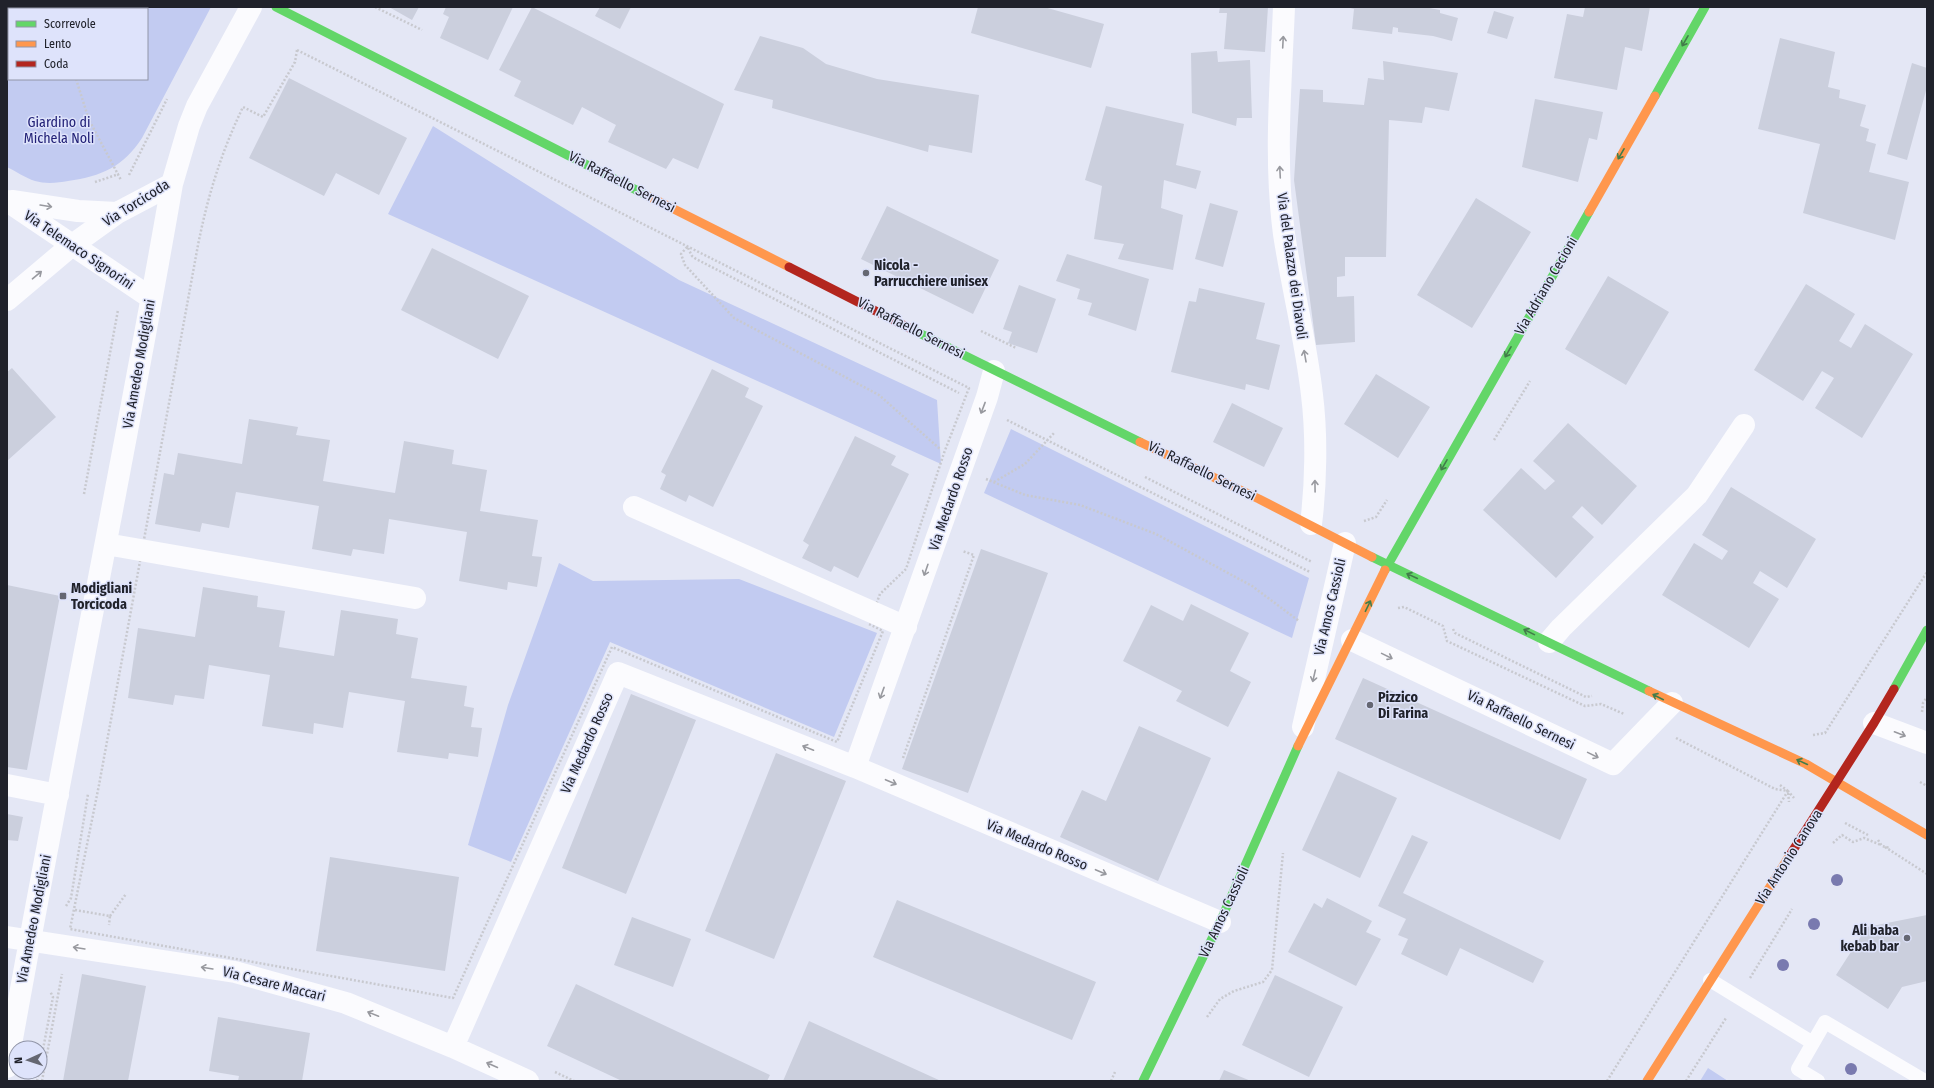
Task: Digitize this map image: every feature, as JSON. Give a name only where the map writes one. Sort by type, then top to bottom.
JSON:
[{"type":"street","name":"Via Torcicoda","points":[[7,300],[71,246],[117,213],[172,184],[189,126],[197,106],[251,7]]},
{"type":"street","name":"Via Raffaello Sernesi","points":[[276,7],[994,371],[1311,524],[1388,565],[1672,703],[1806,764],[1927,836]]},
{"type":"street","name":"Via del Palazzo dei Diavoli","points":[[1284,7],[1280,110],[1280,170],[1284,233],[1312,395],[1316,491],[1311,524]]},
{"type":"street","name":"Via Adriano Cecioni","points":[[1388,565],[1704,7]]},
{"type":"street","name":"Via Amedeo Modigliani","points":[[7,1067],[29,941],[106,544],[172,184]]},
{"type":"street","name":"Via Telemaco Signorini","points":[[7,201],[78,211],[117,213]]},
{"type":"street","name":"Via Telemaco Signorini","points":[[7,201],[71,246],[151,298]]},
{"type":"street","name":"Via Medardo Rosso","points":[[855,767],[987,397],[994,371]]},
{"type":"street","points":[[1549,642],[1561,628],[1697,495],[1744,424]]},
{"type":"street","points":[[634,507],[906,627]]},
{"type":"street","name":"Via Amos Cassioli","points":[[1300,741],[1345,543]]},
{"type":"street","points":[[106,544],[415,598]]},
{"type":"street","name":"Via Amos Cassioli","points":[[1143,1081],[1220,922],[1300,741],[1352,640],[1388,565]]},
{"type":"street","name":"Via Antonio Canova","points":[[1647,1081],[1874,723],[1927,630]]},
{"type":"street","name":"Via Raffaello Sernesi","points":[[1352,640],[1613,764],[1672,703]]},
{"type":"street","name":"Via Medardo Rosso","points":[[453,1047],[618,673],[855,767],[1220,922]]},
{"type":"street","points":[[1874,723],[1927,743]]},
{"type":"street","points":[[7,785],[58,794]]},
{"type":"street","name":"Via Cesare Maccari","points":[[7,937],[235,972],[346,1003],[453,1047],[528,1081]]},
{"type":"lane","points":[[1710,980],[1813,1043]]},
{"type":"lane","points":[[1818,1081],[1798,1069],[1825,1022],[1925,1081]]},
{"type":"path","points":[[375,7],[422,30]]},
{"type":"path","points":[[612,647],[453,998],[70,929],[75,910],[205,210],[212,183],[226,142],[243,107],[263,117],[295,62],[297,50],[688,246],[969,388],[966,396],[696,259],[692,256],[688,246],[685,241]]},
{"type":"path","points":[[76,80],[89,120],[124,186]]},
{"type":"path","points":[[688,246],[680,254],[685,265],[734,318],[879,395],[944,453]]},
{"type":"path","points":[[84,497],[118,309]]},
{"type":"path","points":[[1002,426],[1008,414]]},
{"type":"path","points":[[1005,419],[1313,573]]},
{"type":"path","points":[[1048,428],[1062,435]]},
{"type":"path","points":[[993,482],[1025,464],[1055,432]]},
{"type":"path","points":[[1139,474],[1313,562]]},
{"type":"path","points":[[982,478],[1025,495],[1080,505],[1156,534],[1252,586],[1300,622]]},
{"type":"path","points":[[1360,520],[1370,520],[1376,518],[1387,500]]},
{"type":"path","points":[[901,762],[974,555],[958,550]]},
{"type":"path","points":[[1825,733],[1927,572]]},
{"type":"path","points":[[1396,608],[1404,607],[1443,626],[1447,641],[1585,706],[1601,704],[1630,716]]},
{"type":"path","points":[[1922,714],[1923,703],[1927,697]]},
{"type":"path","points":[[1670,736],[1775,789],[1788,792],[1795,799]]},
{"type":"path","points":[[1920,782],[1927,786]]},
{"type":"path","points":[[1788,792],[1790,805]]},
{"type":"path","points":[[1607,1081],[1788,792]]},
{"type":"path","points":[[1844,822],[1878,840],[1882,846]]},
{"type":"path","points":[[1831,845],[1842,835],[1852,842],[1864,838],[1882,846],[1927,874]]},
{"type":"path","points":[[1207,1018],[1220,999],[1234,991],[1263,982],[1272,970],[1282,855],[1285,848]]},
{"type":"path","points":[[108,935],[110,916],[126,894]]},
{"type":"path","points":[[1686,1081],[1729,1012],[1749,1024],[1766,995],[1747,982],[1795,904]]},
{"type":"path","points":[[75,910],[110,916]]},
{"type":"path","points":[[42,1081],[63,967]]},
{"type":"path","points":[[1111,1081],[1118,1067]]},
{"type":"green space","name":"Giardino di Michela Noli","points":[[7,7],[211,7],[142,138],[127,156],[119,163],[101,173],[80,179],[64,182],[43,183],[31,180],[7,167]]},
{"type":"green space","points":[[433,126],[679,280],[937,400],[941,464],[388,214]]},
{"type":"green space","points":[[1011,429],[1309,578],[1292,638],[984,493]]},
{"type":"green space","points":[[559,563],[593,581],[739,579],[877,633],[834,737],[610,642],[511,862],[468,845],[508,705]]},
{"type":"green space","points":[[1708,1068],[1728,1081],[1700,1081]]},
{"type":"building","points":[[389,7],[419,7],[412,20]]},
{"type":"building","points":[[446,7],[513,7],[488,60],[440,38],[449,17],[443,14]]},
{"type":"building","points":[[532,7],[724,104],[698,169],[673,158],[666,169],[608,142],[616,125],[582,107],[573,125],[514,96],[521,81],[499,70]]},
{"type":"building","points":[[600,7],[631,7],[620,29],[595,16]]},
{"type":"building","points":[[978,7],[1044,7],[1104,24],[1091,68],[971,33]]},
{"type":"building","points":[[1220,7],[1268,7],[1265,52],[1224,49],[1227,13],[1219,13]]},
{"type":"building","points":[[1346,7],[1424,7],[1440,10],[1440,13],[1458,18],[1452,41],[1433,36],[1398,32],[1398,28],[1393,27],[1392,34],[1352,29],[1354,9]]},
{"type":"building","points":[[1585,7],[1650,7],[1642,51],[1625,47],[1617,90],[1554,78],[1567,14],[1583,17]]},
{"type":"building","points":[[1494,11],[1514,17],[1507,39],[1487,33]]},
{"type":"building","points":[[760,36],[803,48],[826,64],[877,79],[979,95],[972,153],[929,145],[928,152],[772,108],[773,100],[734,90]]},
{"type":"building","points":[[1780,38],[1835,52],[1828,87],[1840,90],[1839,98],[1866,105],[1860,126],[1869,129],[1866,141],[1876,144],[1869,172],[1909,182],[1895,240],[1803,213],[1820,144],[1758,129]]},
{"type":"building","points":[[1217,51],[1218,62],[1250,60],[1252,118],[1237,118],[1236,126],[1192,113],[1191,53]]},
{"type":"building","points":[[1383,61],[1458,73],[1449,111],[1425,107],[1422,123],[1389,120],[1386,257],[1345,257],[1345,276],[1337,277],[1337,297],[1354,296],[1355,342],[1316,345],[1294,180],[1300,89],[1323,90],[1323,102],[1364,105],[1368,78],[1384,80]]},
{"type":"building","points":[[1912,63],[1927,68],[1927,87],[1907,160],[1887,154]]},
{"type":"building","points":[[289,78],[407,138],[379,195],[336,173],[324,196],[249,158]]},
{"type":"building","points":[[1535,99],[1603,112],[1597,140],[1589,138],[1578,182],[1522,167]]},
{"type":"building","points":[[1106,106],[1184,124],[1176,165],[1201,171],[1196,189],[1164,180],[1161,208],[1183,215],[1173,270],[1118,259],[1124,244],[1094,239],[1102,186],[1085,180]]},
{"type":"building","points":[[1476,198],[1531,232],[1472,328],[1417,295]]},
{"type":"building","points":[[1210,203],[1238,211],[1223,267],[1195,259]]},
{"type":"building","points":[[887,206],[999,260],[973,314],[861,259]]},
{"type":"building","points":[[432,248],[529,296],[498,359],[401,310]]},
{"type":"building","points":[[1067,254],[1149,279],[1136,331],[1088,315],[1092,303],[1077,299],[1080,289],[1056,281]]},
{"type":"building","points":[[1608,276],[1669,312],[1626,385],[1565,349]]},
{"type":"building","points":[[1806,284],[1855,314],[1839,341],[1851,348],[1865,324],[1913,354],[1862,438],[1815,408],[1834,378],[1822,371],[1803,401],[1754,370]]},
{"type":"building","points":[[1019,285],[1056,299],[1037,353],[1008,343],[1012,332],[1003,329]]},
{"type":"building","points":[[1199,288],[1265,303],[1256,339],[1280,345],[1269,390],[1246,384],[1245,390],[1171,372],[1189,301],[1196,302]]},
{"type":"building","points":[[12,368],[56,417],[7,461],[7,372]]},
{"type":"building","points":[[712,369],[749,388],[745,397],[763,406],[713,507],[689,495],[686,502],[660,489],[666,475],[661,472]]},
{"type":"building","points":[[1376,374],[1430,407],[1398,458],[1344,424]]},
{"type":"building","points":[[1232,403],[1283,428],[1264,467],[1213,442]]},
{"type":"building","points":[[249,419],[298,427],[296,435],[330,440],[323,481],[395,493],[404,441],[454,450],[452,464],[487,470],[480,511],[538,520],[532,556],[542,557],[537,587],[508,582],[507,590],[459,581],[467,532],[389,519],[384,554],[353,549],[351,556],[312,549],[319,506],[236,492],[229,528],[202,523],[200,532],[155,524],[164,473],[174,475],[178,453],[242,464]]},
{"type":"building","points":[[1568,423],[1637,486],[1602,525],[1582,506],[1572,517],[1594,537],[1556,578],[1483,510],[1521,468],[1545,490],[1555,481],[1533,461]]},
{"type":"building","points":[[855,436],[896,456],[891,465],[909,474],[858,578],[834,566],[831,572],[802,558],[809,545],[803,541]]},
{"type":"building","points":[[1731,487],[1816,539],[1787,588],[1760,571],[1753,583],[1779,599],[1749,648],[1662,595],[1694,543],[1722,560],[1728,551],[1702,535]]},
{"type":"building","points":[[981,549],[1048,573],[968,793],[902,769]]},
{"type":"building","points":[[7,585],[60,596],[27,770],[7,767]]},
{"type":"building","points":[[203,587],[258,596],[257,607],[285,611],[279,647],[334,656],[341,610],[398,619],[396,634],[418,638],[411,678],[467,686],[464,706],[474,708],[471,727],[482,728],[478,757],[449,753],[448,759],[397,752],[405,701],[349,692],[343,728],[314,723],[313,734],[262,726],[270,675],[209,665],[204,699],[175,695],[173,705],[128,698],[138,628],[195,637]]},
{"type":"building","points":[[1191,604],[1249,633],[1230,671],[1251,682],[1228,727],[1176,701],[1182,691],[1123,661],[1151,605],[1183,621]]},
{"type":"building","points":[[1363,678],[1587,779],[1560,840],[1335,739]]},
{"type":"building","points":[[631,694],[696,720],[626,894],[562,868]]},
{"type":"building","points":[[1139,726],[1211,758],[1158,881],[1060,837],[1082,790],[1106,801]]},
{"type":"building","points":[[776,753],[846,781],[774,959],[705,931]]},
{"type":"building","points":[[1338,771],[1397,798],[1360,878],[1302,850]]},
{"type":"building","points":[[7,814],[23,817],[18,841],[7,840]]},
{"type":"building","points":[[1412,835],[1428,842],[1403,893],[1544,961],[1533,983],[1460,948],[1447,976],[1401,954],[1408,939],[1398,935],[1406,919],[1378,906]]},
{"type":"building","points":[[330,857],[459,877],[445,971],[316,951]]},
{"type":"building","points":[[1327,898],[1372,921],[1366,932],[1381,939],[1356,986],[1288,952],[1314,903],[1322,908]]},
{"type":"building","points":[[897,900],[1096,982],[1072,1040],[873,957]]},
{"type":"building","points":[[1927,915],[1927,981],[1902,987],[1888,1009],[1836,975],[1867,927]]},
{"type":"building","points":[[632,917],[691,939],[673,987],[614,965]]},
{"type":"building","points":[[82,974],[146,986],[128,1081],[63,1081]]},
{"type":"building","points":[[1275,975],[1343,1007],[1309,1077],[1242,1045]]},
{"type":"building","points":[[576,984],[770,1075],[767,1081],[622,1081],[547,1046]]},
{"type":"building","points":[[218,1017],[310,1033],[302,1081],[238,1081],[239,1076],[209,1071]]},
{"type":"building","points":[[809,1021],[941,1081],[783,1081]]},
{"type":"building","points":[[1224,1070],[1251,1081],[1219,1081]]},
{"type":"traffic: fast","points":[[276,7],[648,196]]},
{"type":"traffic: fast","points":[[1655,96],[1705,7]]},
{"type":"traffic: fast","points":[[1385,570],[1589,212]]},
{"type":"traffic: fast","points":[[913,330],[1140,442]]},
{"type":"traffic: fast","points":[[1372,557],[1649,691]]},
{"type":"traffic: fast","points":[[1894,689],[1927,630]]},
{"type":"traffic: fast","points":[[1143,1081],[1220,922],[1298,746]]},
{"type":"traffic: slow","points":[[1589,212],[1655,96]]},
{"type":"traffic: slow","points":[[648,196],[789,267]]},
{"type":"traffic: slow","points":[[1140,442],[1259,499],[1372,557]]},
{"type":"traffic: slow","points":[[1298,746],[1385,570]]},
{"type":"traffic: slow","points":[[1649,691],[1806,764],[1927,835]]},
{"type":"traffic: slow","points":[[1647,1081],[1790,855]]},
{"type":"traffic: jam","points":[[789,267],[913,330]]},
{"type":"traffic: jam","points":[[1790,855],[1894,689]]},
{"type":"place","name":"Nicola - Parrucchiere unisex","points":[[866,273]]},
{"type":"place","name":"Modigliani Torcicoda","points":[[63,596]]},
{"type":"place","name":"Pizzico Di Farina","points":[[1370,705]]},
{"type":"place","name":"Ali baba kebab bar","points":[[1907,938]]}]
